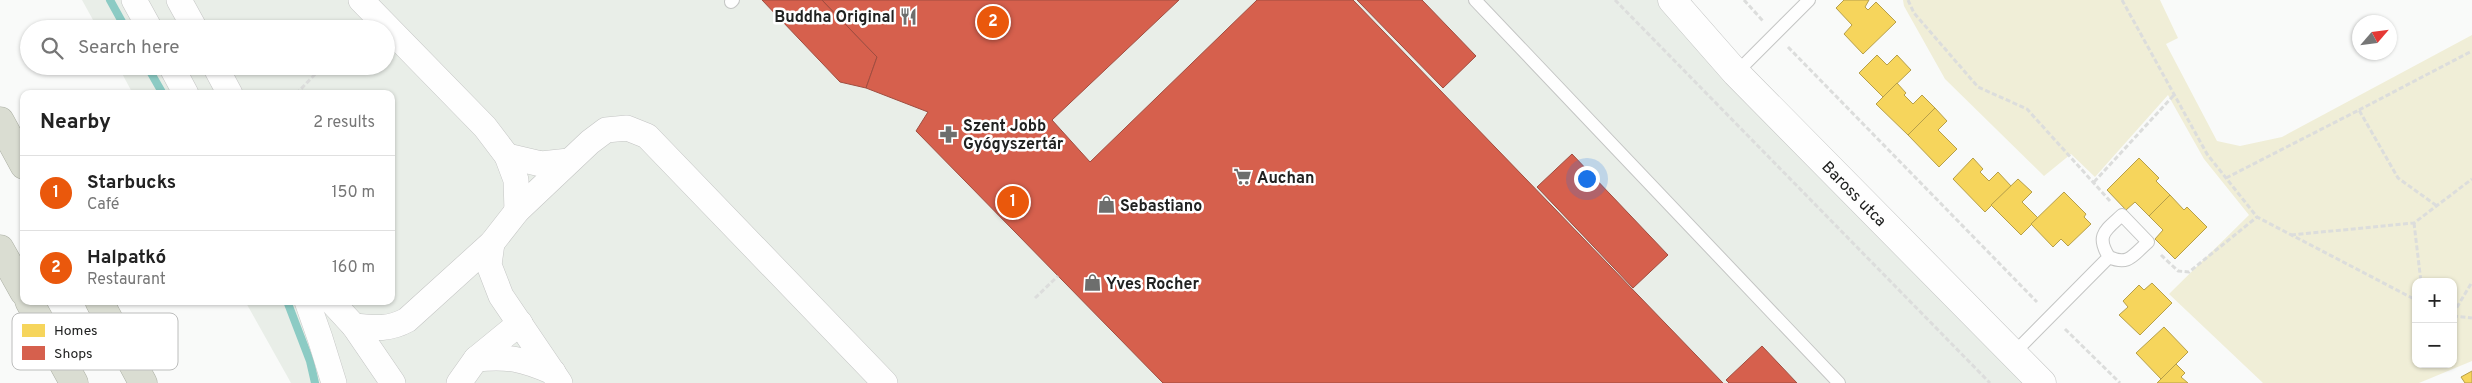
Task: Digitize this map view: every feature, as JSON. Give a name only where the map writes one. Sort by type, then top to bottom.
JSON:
[{"type":"highway","points":[[0,121],[20,157]]},
{"type":"highway","points":[[0,249],[20,285]]},
{"type":"highway","points":[[67,370],[74,383]]},
{"type":"highway","points":[[136,370],[143,383]]},
{"type":"street","points":[[134,0],[145,20]]},
{"type":"street","points":[[179,0],[190,20]]},
{"type":"street","points":[[361,0],[380,20]]},
{"type":"street","name":"Baross utca","points":[[1672,0],[1736,73],[2042,383]]},
{"type":"street","points":[[395,35],[485,128],[507,156],[516,180],[517,211]]},
{"type":"street","points":[[175,75],[184,90]]},
{"type":"street","points":[[220,75],[228,90]]},
{"type":"street","points":[[354,326],[382,328],[396,326],[407,320],[492,243],[517,211],[590,142],[606,130],[627,128],[646,136],[885,383]]},
{"type":"street","points":[[507,156],[541,164],[569,162]]},
{"type":"street","points":[[492,243],[489,265],[501,296],[556,378]]},
{"type":"street","points":[[308,305],[334,383]]},
{"type":"street","points":[[335,305],[354,326],[393,383]]},
{"type":"street","points":[[346,305],[354,326]]},
{"type":"street","points":[[459,383],[476,359],[520,323]]},
{"type":"street","points":[[476,359],[502,357],[522,359],[556,378]]},
{"type":"lane","points":[[1475,0],[1839,383]]},
{"type":"lane","points":[[1736,73],[1809,0]]},
{"type":"lane","points":[[2122,215],[2148,242],[2131,259],[2119,261],[2109,257],[2102,246],[2103,233],[2122,215]]},
{"type":"lane","points":[[2014,354],[2050,315],[2109,257]]},
{"type":"path","points":[[1615,0],[1990,383]]},
{"type":"path","points":[[1744,0],[2050,315],[2120,383]]},
{"type":"path","points":[[1908,0],[1914,13],[1978,87],[2027,109],[2122,215]]},
{"type":"path","points":[[2122,0],[2207,154],[2257,217],[2412,298]]},
{"type":"path","points":[[2226,178],[2472,51]]},
{"type":"path","points":[[300,90],[314,75]]},
{"type":"path","points":[[2094,182],[2174,95]]},
{"type":"path","points":[[2359,110],[2398,178],[2437,206]]},
{"type":"path","points":[[2291,235],[2414,223],[2472,179]]},
{"type":"path","points":[[2148,242],[2178,271],[2190,272],[2257,217]]},
{"type":"path","points":[[2414,223],[2421,278]]},
{"type":"path","points":[[1035,298],[1058,276]]},
{"type":"path","points":[[2457,308],[2472,282]]},
{"type":"path","points":[[2457,316],[2472,318]]},
{"type":"shaded area","points":[[82,0],[1664,0],[2031,383],[291,383],[247,305],[395,305],[395,90],[131,90],[123,75],[395,75],[395,20],[93,20]]},
{"type":"shaded area","points":[[1903,0],[2160,0],[2178,38],[2166,44],[2217,141],[2240,146],[2282,137],[2472,35],[2472,361],[2457,367],[2457,278],[2412,278],[2412,368],[2455,368],[2419,383],[2263,383],[2169,294],[2249,215],[2204,159],[2168,95],[2095,177],[2071,154],[2044,176],[1945,79],[1904,6]]},
{"type":"building: Homes","points":[[1844,0],[1869,0],[1865,7],[1868,10],[1876,2],[1896,22],[1863,54],[1844,34],[1852,25],[1836,8]]},
{"type":"building: Homes","points":[[1877,55],[1887,65],[1897,55],[1911,70],[1883,97],[1859,73]]},
{"type":"building: Homes","points":[[1897,83],[1906,93],[1904,95],[1913,104],[1922,95],[1935,108],[1908,135],[1876,104]]},
{"type":"building: Homes","points":[[1935,108],[1947,121],[1938,130],[1957,149],[1939,167],[1908,135]]},
{"type":"building: Homes","points":[[1973,158],[1983,169],[1980,172],[1989,181],[1998,172],[2011,186],[1985,212],[1953,179]]},
{"type":"building: Homes","points":[[2139,158],[2159,178],[2156,181],[2170,195],[2149,216],[2135,202],[2126,210],[2107,190]]},
{"type":"building: Homes","points":[[2018,179],[2032,192],[2022,202],[2038,218],[2021,235],[1991,205]]},
{"type":"building: Homes","points":[[2064,192],[2086,214],[2084,217],[2091,224],[2068,246],[2061,239],[2053,247],[2031,224]]},
{"type":"building: Homes","points":[[2170,195],[2184,210],[2187,207],[2207,227],[2175,259],[2155,239],[2163,230],[2149,216]]},
{"type":"building: Homes","points":[[2152,283],[2172,303],[2140,335],[2119,315],[2128,307],[2123,301],[2139,285],[2144,290]]},
{"type":"building: Homes","points":[[2164,327],[2188,352],[2161,379],[2136,353]]},
{"type":"building: Homes","points":[[2176,364],[2185,373],[2181,377],[2188,383],[2157,383]]},
{"type":"building: Homes","points":[[2472,371],[2472,383],[2465,383],[2461,377]]},
{"type":"building: Shops","points":[[762,0],[822,0],[877,57],[866,88],[840,82]]},
{"type":"building: Shops","name":"Auchan","points":[[822,0],[1179,0],[1052,120],[1090,162],[1257,0],[1353,0],[1723,383],[1163,383],[916,131],[928,112],[866,88],[877,57]]},
{"type":"building: Shops","points":[[1357,0],[1422,0],[1476,56],[1443,88]]},
{"type":"building: Shops","points":[[1572,154],[1668,255],[1633,288],[1537,187]]},
{"type":"building: Shops","points":[[1762,346],[1797,383],[1729,383],[1726,380]]},
{"type":"waterway","points":[[110,0],[121,20]]},
{"type":"waterway","points":[[152,75],[161,90]]},
{"type":"waterway","points":[[289,305],[310,361],[315,383]]},
{"type":"place","name":"Buddha Original","points":[[909,16]]},
{"type":"place","name":"Halpatkó","points":[[993,22]]},
{"type":"place","name":"Szent Jobb Gyógyszertár","points":[[949,134]]},
{"type":"place","name":"Auchan","points":[[1243,177]]},
{"type":"place","name":"Starbucks","points":[[1013,202]]},
{"type":"place","name":"Sebastiano","points":[[1106,205]]},
{"type":"place","name":"Yves Rocher","points":[[1092,283]]}]
